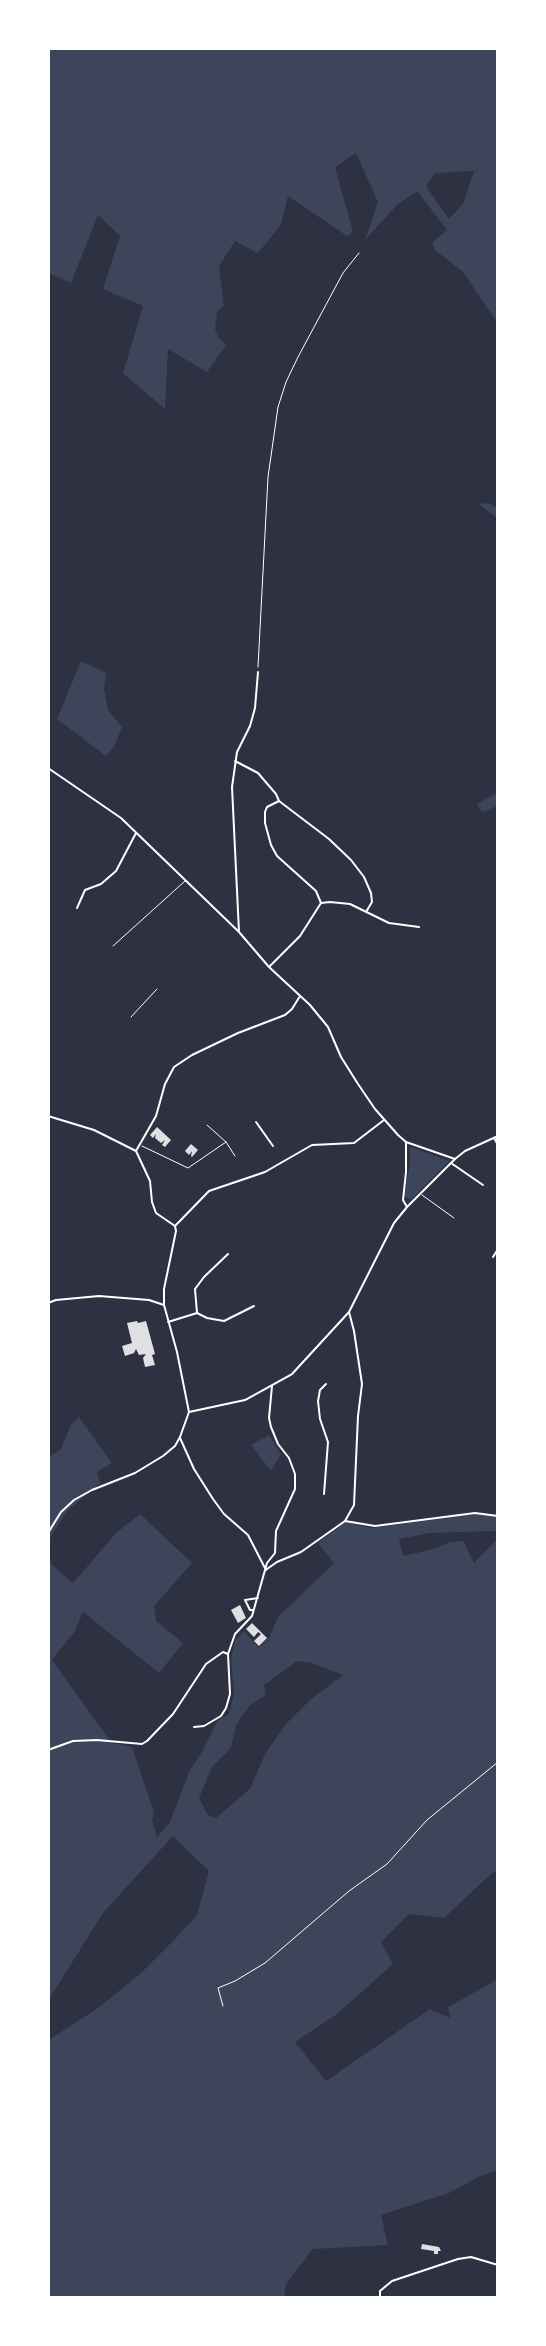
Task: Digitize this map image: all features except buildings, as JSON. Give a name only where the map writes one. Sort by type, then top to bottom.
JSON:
[{"type":"street","points":[[239,932],[232,787],[237,752],[250,726],[255,708],[258,672]]},
{"type":"street","points":[[235,761],[258,773],[276,794],[279,801],[329,840],[357,869],[371,893],[372,902],[366,912]]},
{"type":"street","points":[[48,768],[107,807],[239,932],[269,967],[328,1027],[341,1057],[358,1084],[384,1120],[406,1142],[455,1159]]},
{"type":"street","points":[[279,801],[267,807],[265,812],[265,823],[271,845],[277,856],[316,891],[321,903]]},
{"type":"street","points":[[77,908],[85,890],[101,884],[116,871],[136,833]]},
{"type":"street","points":[[321,903],[350,904],[389,923],[419,927]]},
{"type":"street","points":[[269,967],[300,936],[321,903]]},
{"type":"street","points":[[136,1150],[156,1116],[165,1084],[174,1067],[192,1055],[238,1032],[285,1015],[300,996]]},
{"type":"street","points":[[48,1116],[94,1130],[136,1150],[150,1181],[152,1202],[156,1213],[174,1226],[176,1231],[164,1289],[164,1305],[177,1352],[189,1412],[175,1446],[149,1465],[74,1500],[62,1512],[48,1533]]},
{"type":"street","points":[[174,1226],[209,1191],[265,1172],[312,1145],[354,1143],[384,1120]]},
{"type":"street","points":[[256,1122],[273,1146]]},
{"type":"street","points":[[189,1412],[245,1400],[292,1374],[349,1312],[398,1217],[455,1159],[465,1151],[498,1136]]},
{"type":"street","points":[[494,1138],[498,1145]]},
{"type":"street","points":[[406,1142],[403,1200],[407,1207]]},
{"type":"street","points":[[451,1163],[483,1185]]},
{"type":"street","points":[[493,1257],[498,1249]]},
{"type":"street","points":[[197,1313],[195,1289],[204,1276],[228,1254]]},
{"type":"street","points":[[48,1303],[56,1300],[99,1296],[149,1300],[164,1305]]},
{"type":"street","points":[[168,1322],[197,1313],[207,1318],[224,1321],[254,1306]]},
{"type":"street","points":[[266,1570],[277,1562],[301,1552],[345,1521],[355,1502],[358,1416],[362,1384],[349,1312]]},
{"type":"street","points":[[324,1494],[328,1442],[320,1419],[318,1401],[320,1390],[326,1384]]},
{"type":"street","points":[[194,1727],[204,1726],[222,1716],[226,1708],[230,1684],[228,1654],[235,1634],[252,1616],[267,1563],[276,1549],[276,1531],[295,1489],[295,1474],[289,1458],[278,1444],[271,1427],[269,1418],[272,1386]]},
{"type":"street","points":[[180,1437],[194,1469],[213,1499],[224,1514],[248,1535],[266,1570]]},
{"type":"street","points":[[345,1521],[375,1526],[475,1514],[498,1516]]},
{"type":"street","points":[[273,1556],[277,1562]]},
{"type":"street","points":[[254,1610],[250,1610],[245,1600],[258,1598]]},
{"type":"street","points":[[48,1750],[73,1742],[97,1740],[142,1744],[147,1742],[173,1714],[206,1664],[223,1652],[228,1654]]},
{"type":"street","points":[[380,2298],[380,2291],[392,2281],[464,2257],[498,2265]]},
{"type":"lane","points":[[113,946],[184,881]]},
{"type":"lane","points":[[131,1017],[157,988]]},
{"type":"lane","points":[[207,1125],[226,1142],[235,1156]]},
{"type":"lane","points":[[140,1145],[188,1168],[226,1142]]},
{"type":"lane","points":[[421,1194],[454,1218]]},
{"type":"path","points":[[258,672],[268,477],[278,407],[286,382],[298,357],[343,273],[359,253]]},
{"type":"path","points":[[223,2006],[218,1988],[235,1981],[265,1963],[349,1891],[387,1864],[427,1820],[498,1762]]},
{"type":"shaded area","points":[[48,48],[498,48],[498,324],[463,272],[435,250],[432,243],[447,230],[417,191],[397,205],[365,240],[378,202],[356,153],[335,167],[353,232],[347,236],[288,196],[281,225],[258,253],[235,241],[219,266],[224,306],[217,312],[215,329],[219,338],[226,345],[207,372],[168,349],[165,409],[123,373],[143,306],[103,289],[120,236],[98,215],[71,283],[48,273]],"holes":[[[474,171],[463,204],[449,219],[426,186],[435,173]]]},
{"type":"shaded area","points":[[477,503],[490,504],[498,508],[498,519]]},
{"type":"shaded area","points":[[81,661],[106,673],[104,689],[108,710],[122,727],[114,747],[106,756],[57,719]]},
{"type":"shaded area","points":[[498,792],[498,806],[482,812],[477,804]]},
{"type":"shaded area","points":[[410,1147],[450,1161],[411,1200],[404,1196],[410,1163]]},
{"type":"shaded area","points":[[79,1417],[112,1463],[97,1472],[100,1483],[67,1511],[48,1541],[48,1458],[60,1450],[71,1425]]},
{"type":"shaded area","points":[[269,1435],[281,1454],[271,1471],[251,1445]]},
{"type":"shaded area","points":[[140,1514],[192,1563],[154,1606],[156,1621],[183,1643],[159,1673],[83,1612],[75,1631],[52,1660],[112,1743],[132,1747],[154,1812],[152,1820],[157,1837],[170,1822],[189,1772],[217,1721],[229,1714],[234,1693],[231,1658],[235,1641],[244,1631],[259,1648],[270,1636],[278,1617],[334,1563],[318,1543],[345,1522],[372,1528],[478,1514],[498,1516],[498,1531],[430,1533],[399,1539],[403,1556],[434,1549],[450,1542],[463,1541],[474,1563],[497,1539],[498,1535],[498,1871],[492,1873],[444,1918],[409,1914],[381,1942],[393,1964],[337,2014],[295,2042],[326,2081],[430,2009],[450,2018],[448,2007],[498,1979],[498,2170],[480,2176],[449,2193],[381,2215],[388,2245],[313,2249],[286,2284],[284,2298],[48,2298],[48,2038],[50,2039],[98,2008],[140,1974],[175,1939],[197,1915],[209,1871],[173,1836],[103,1913],[48,2001],[48,1561],[73,1583],[116,1533]],"holes":[[[297,1661],[312,1663],[343,1675],[310,1700],[285,1725],[265,1754],[250,1789],[216,1818],[208,1815],[199,1798],[212,1767],[231,1748],[236,1725],[250,1705],[266,1695],[264,1685]]]}]
